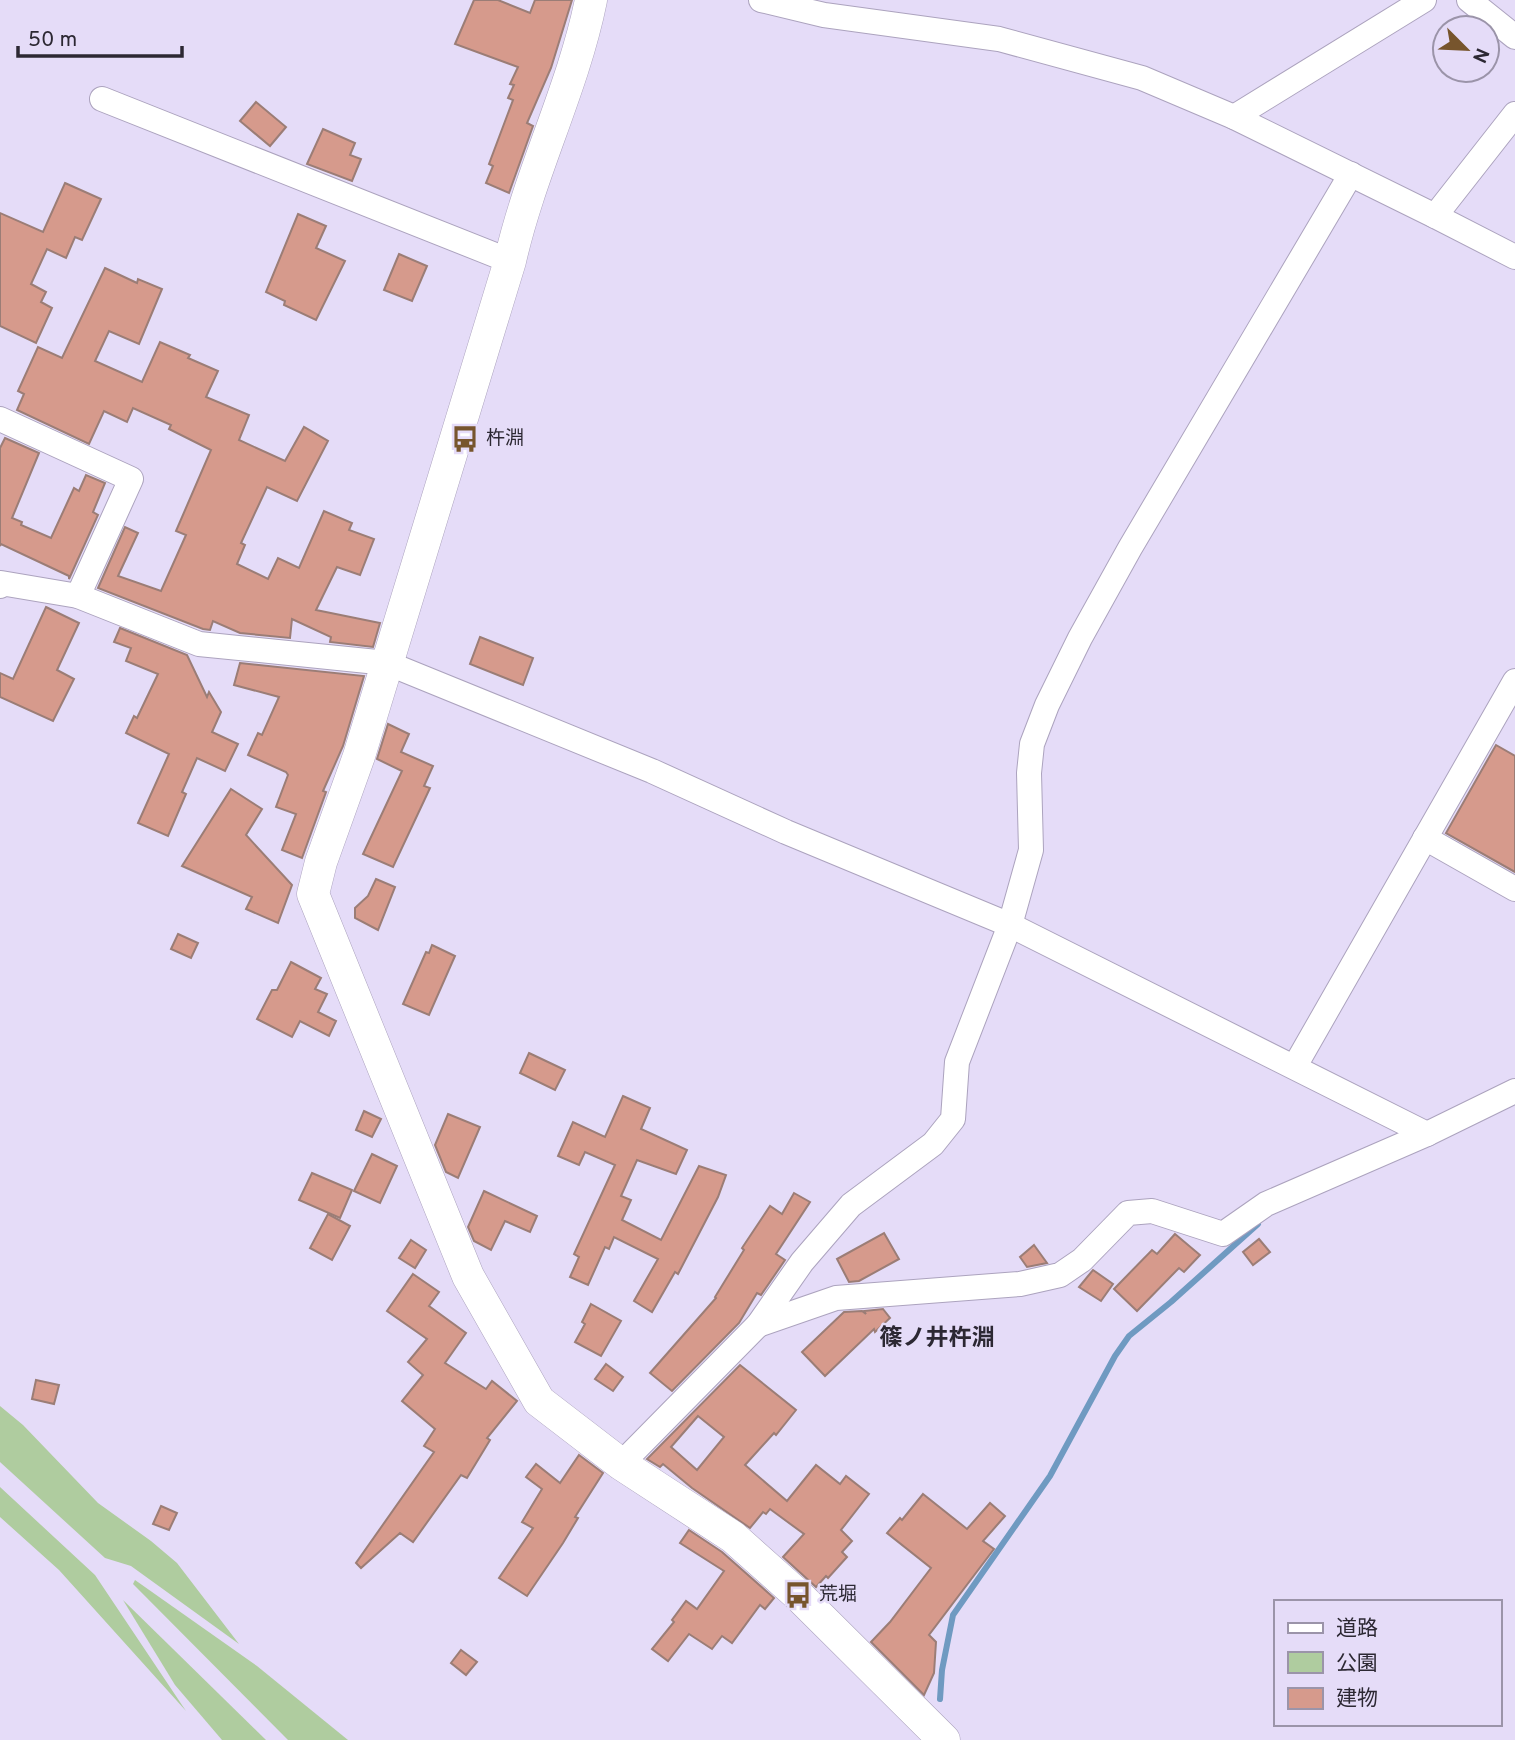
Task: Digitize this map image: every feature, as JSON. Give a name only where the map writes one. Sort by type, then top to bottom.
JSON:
[{"type":"street","points":[[591,0],[584,37],[519,225],[359,756],[321,862],[313,894],[468,1276],[539,1401],[621,1464],[733,1537],[798,1595],[944,1740]]},
{"type":"street","points":[[761,0],[824,15],[999,39],[1142,78],[1234,117],[1515,257]]},
{"type":"street","points":[[1234,117],[1424,0]]},
{"type":"street","points":[[1469,0],[1515,37]]},
{"type":"street","points":[[102,99],[510,261]]},
{"type":"street","points":[[1435,216],[1515,114]]},
{"type":"street","points":[[621,1464],[758,1325],[802,1262],[850,1205],[933,1144],[953,1119],[957,1062],[1010,925],[1031,850],[1029,773],[1032,744],[1047,705],[1124,559],[1351,174]]},
{"type":"street","points":[[0,419],[131,479],[78,596]]},
{"type":"street","points":[[0,586],[1,583],[78,596],[198,644],[387,663],[652,771],[786,832],[1010,925],[1427,1134]]},
{"type":"street","points":[[1295,1066],[1515,681]]},
{"type":"street","points":[[1424,838],[1515,889]]},
{"type":"street","points":[[758,1325],[835,1298],[1020,1284],[1060,1275],[1082,1259],[1128,1213],[1152,1211],[1223,1234],[1266,1204],[1427,1134],[1515,1090]]},
{"type":"green space","points":[[0,1406],[23,1425],[98,1503],[177,1563],[239,1644],[131,1566],[105,1558],[0,1462]]},
{"type":"green space","points":[[0,1487],[95,1575],[186,1711],[59,1570],[0,1517]]},
{"type":"green space","points":[[135,1580],[257,1666],[348,1740],[288,1740],[133,1584]]},
{"type":"green space","points":[[123,1600],[266,1740],[222,1740],[175,1685]]},
{"type":"building","points":[[474,0],[498,0],[530,13],[535,0],[572,0],[551,68],[527,123],[533,126],[509,193],[486,183],[493,166],[489,164],[513,100],[508,98],[514,85],[510,84],[518,67],[455,44]]},
{"type":"building","points":[[256,102],[286,127],[270,146],[240,121]]},
{"type":"building","points":[[323,129],[355,143],[350,155],[361,159],[352,181],[307,164]]},
{"type":"building","points":[[65,183],[101,199],[82,240],[75,237],[66,258],[47,249],[31,284],[46,292],[41,302],[52,308],[36,343],[0,326],[0,213],[43,232]]},
{"type":"building","points":[[298,214],[326,226],[316,248],[345,261],[316,320],[284,305],[285,301],[266,292]]},
{"type":"building","points":[[399,254],[427,266],[412,301],[384,290]]},
{"type":"building","points":[[105,268],[137,283],[138,279],[162,289],[139,344],[109,331],[95,361],[142,382],[160,342],[218,371],[206,397],[249,415],[239,440],[285,461],[304,427],[328,441],[297,501],[267,487],[241,543],[245,545],[237,564],[268,579],[278,558],[299,568],[324,511],[352,523],[349,530],[374,539],[360,575],[337,567],[316,610],[380,623],[373,647],[330,642],[331,637],[292,619],[290,638],[240,633],[213,621],[210,630],[203,629],[98,588],[125,527],[138,533],[118,576],[161,591],[186,535],[176,531],[211,450],[169,429],[171,425],[133,408],[127,422],[104,411],[89,444],[17,410],[24,394],[18,391],[38,347],[62,358]]},
{"type":"building","points":[[5,438],[39,453],[12,518],[22,522],[21,525],[51,538],[74,488],[79,491],[86,475],[105,483],[93,512],[98,515],[69,579],[69,576],[1,544],[0,546],[0,448]]},
{"type":"building","points":[[46,607],[79,623],[57,670],[74,679],[53,721],[0,697],[0,673],[13,679]]},
{"type":"building","points":[[120,628],[187,655],[207,697],[209,692],[221,712],[212,732],[238,744],[225,771],[197,758],[182,792],[186,794],[168,836],[138,823],[169,754],[126,733],[134,716],[137,718],[158,674],[126,661],[131,648],[114,642]]},
{"type":"building","points":[[480,637],[533,658],[523,685],[470,664]]},
{"type":"building","points":[[240,663],[364,676],[343,746],[323,791],[326,792],[302,858],[282,850],[296,814],[276,807],[288,775],[248,755],[258,733],[262,735],[279,697],[234,685]]},
{"type":"building","points":[[388,724],[409,734],[401,752],[433,766],[424,786],[430,788],[393,867],[363,854],[402,771],[377,759]]},
{"type":"building","points":[[1496,745],[1515,756],[1515,872],[1446,833]]},
{"type":"building","points":[[231,789],[262,809],[246,835],[292,885],[278,923],[246,909],[252,897],[182,866]]},
{"type":"building","points":[[376,879],[395,887],[378,930],[355,918],[355,908],[368,896]]},
{"type":"building","points":[[178,934],[198,943],[191,958],[171,949]]},
{"type":"building","points":[[432,945],[455,956],[429,1015],[403,1004],[426,952],[429,953]]},
{"type":"building","points":[[291,962],[321,978],[315,989],[327,994],[318,1012],[336,1021],[329,1036],[300,1021],[292,1037],[257,1019],[272,990],[277,990]]},
{"type":"building","points":[[529,1053],[565,1070],[555,1090],[520,1073]]},
{"type":"building","points":[[623,1096],[650,1108],[641,1129],[687,1150],[676,1174],[637,1160],[621,1196],[631,1200],[622,1220],[661,1240],[699,1166],[726,1175],[718,1197],[678,1274],[675,1272],[652,1312],[634,1301],[658,1259],[614,1237],[609,1249],[605,1247],[588,1285],[570,1277],[579,1257],[574,1254],[615,1165],[585,1152],[579,1165],[558,1156],[573,1122],[605,1137]]},
{"type":"building","points":[[364,1111],[381,1119],[372,1137],[356,1130]]},
{"type":"building","points":[[448,1114],[480,1127],[458,1178],[446,1172],[435,1145]]},
{"type":"building","points":[[372,1154],[397,1166],[380,1203],[354,1191]]},
{"type":"building","points":[[312,1173],[352,1190],[340,1218],[299,1200]]},
{"type":"building","points":[[484,1191],[537,1216],[530,1232],[505,1221],[491,1250],[474,1241],[468,1227]]},
{"type":"building","points":[[794,1193],[810,1202],[776,1254],[785,1260],[761,1295],[757,1293],[739,1323],[672,1391],[650,1373],[716,1298],[744,1250],[742,1248],[770,1206],[782,1214]]},
{"type":"building","points":[[328,1214],[350,1226],[332,1260],[310,1248]]},
{"type":"building","points":[[884,1233],[899,1259],[859,1281],[849,1282],[837,1259]]},
{"type":"building","points":[[1175,1234],[1200,1255],[1184,1272],[1179,1268],[1137,1311],[1114,1289],[1152,1250],[1157,1254]]},
{"type":"building","points":[[1259,1239],[1270,1252],[1253,1265],[1243,1252]]},
{"type":"building","points":[[411,1240],[426,1250],[415,1268],[399,1258]]},
{"type":"building","points":[[1034,1245],[1047,1263],[1027,1267],[1020,1257]]},
{"type":"building","points":[[1093,1270],[1113,1284],[1101,1301],[1079,1287]]},
{"type":"building","points":[[413,1274],[439,1292],[429,1306],[466,1333],[445,1363],[486,1389],[492,1381],[517,1401],[487,1438],[490,1440],[467,1478],[461,1475],[413,1542],[400,1533],[361,1568],[356,1563],[434,1452],[424,1446],[435,1429],[402,1401],[423,1375],[408,1362],[427,1339],[387,1311]]},
{"type":"building","points":[[591,1304],[621,1321],[601,1356],[575,1342],[585,1324],[582,1322]]},
{"type":"building","points":[[883,1309],[890,1318],[875,1332],[874,1329],[825,1376],[802,1352],[844,1312],[862,1311],[866,1314],[864,1311]]},
{"type":"building","points":[[606,1364],[623,1377],[613,1391],[595,1379]]},
{"type":"building","points":[[740,1365],[796,1410],[776,1435],[774,1433],[745,1465],[787,1501],[816,1465],[840,1484],[846,1476],[869,1494],[841,1530],[852,1541],[842,1552],[847,1557],[816,1587],[783,1557],[804,1534],[770,1509],[766,1514],[763,1512],[750,1528],[692,1488],[663,1464],[660,1467],[647,1459]],"holes":[[[698,1416],[724,1437],[697,1470],[671,1447]]]},
{"type":"building","points":[[36,1380],[59,1385],[54,1404],[32,1399]]},
{"type":"building","points":[[579,1455],[603,1473],[575,1517],[578,1518],[563,1543],[527,1596],[499,1578],[533,1528],[522,1522],[542,1489],[526,1477],[536,1464],[560,1483]]},
{"type":"building","points":[[923,1494],[967,1529],[990,1503],[1005,1516],[983,1541],[994,1549],[929,1635],[936,1642],[934,1673],[924,1695],[871,1642],[890,1622],[931,1568],[887,1533],[900,1518],[902,1520]]},
{"type":"building","points":[[161,1506],[177,1513],[169,1530],[153,1524]]},
{"type":"building","points":[[689,1530],[722,1552],[774,1598],[765,1609],[760,1605],[732,1643],[722,1636],[712,1649],[689,1634],[668,1661],[652,1649],[674,1622],[672,1620],[686,1601],[697,1609],[724,1571],[680,1543]]},
{"type":"building","points":[[461,1650],[477,1662],[466,1675],[451,1663]]},
{"type":"waterway","points":[[940,1699],[942,1670],[953,1615],[1050,1476],[1115,1356],[1129,1336],[1258,1224]]},
{"type":"place","name":"杵淵","points":[[465,439]]},
{"type":"place","name":"荒堀","points":[[798,1595]]},
{"type":"district","name":"篠ノ井杵淵","points":[[937,1339]]}]
